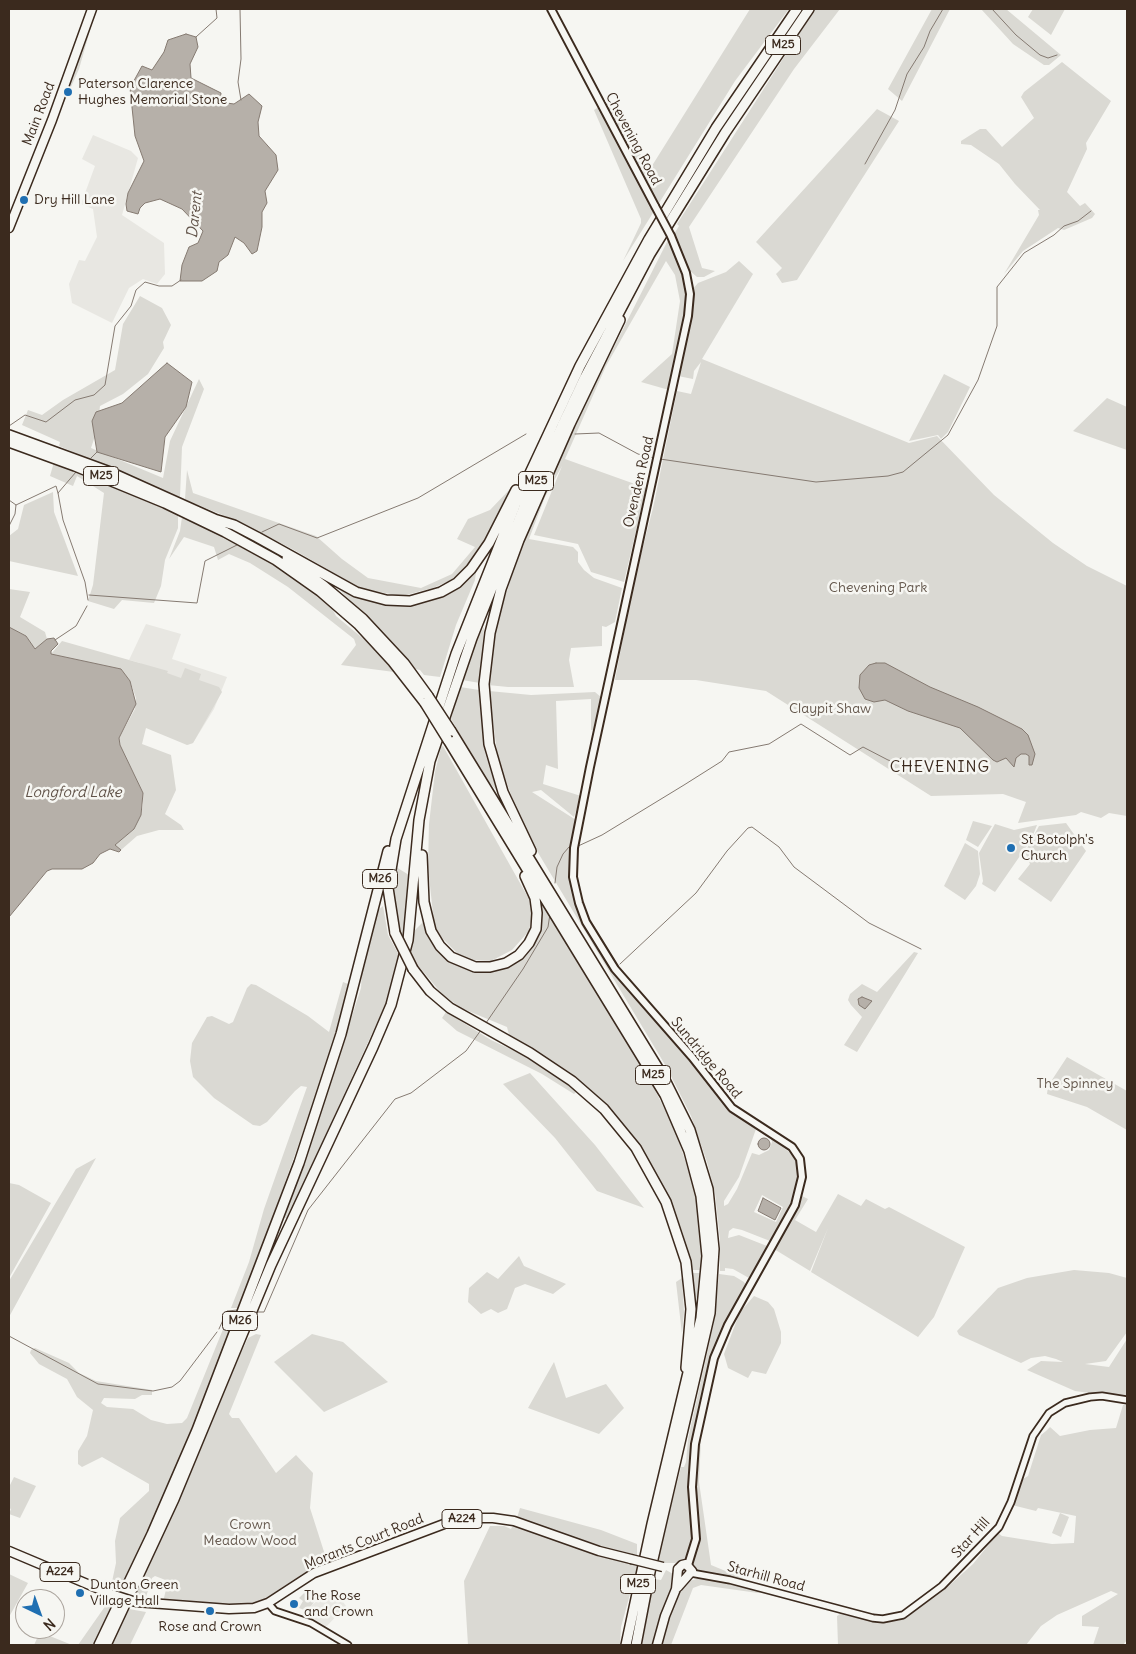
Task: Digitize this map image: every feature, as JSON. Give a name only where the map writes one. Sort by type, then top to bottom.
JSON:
[{"type":"highway","name":"M25","points":[[683,1393],[691,1320],[689,1278],[674,1221],[647,1165],[617,1123],[581,1088],[539,1058],[450,1008],[430,991],[412,969],[395,933],[388,898],[392,858],[444,690],[506,528],[580,366],[638,257],[689,170],[744,85],[797,9]]},
{"type":"highway","name":"M25","points":[[623,1010],[607,978],[527,844],[509,808],[489,744],[485,714],[484,673],[494,611],[520,540],[583,397],[666,236],[725,133],[809,9]]},
{"type":"highway","name":"M25","points":[[450,735],[529,883],[537,908],[536,929],[526,947],[510,961],[496,967],[475,967],[455,960],[440,946],[431,930],[423,891],[422,804],[430,761],[444,715],[509,543],[550,449],[597,352],[639,273],[666,236]]},
{"type":"highway","name":"M25","points":[[11,437],[110,472],[214,519],[250,533],[338,583],[366,596],[401,602],[435,595],[457,583],[480,558],[507,508],[556,404],[580,366]]},
{"type":"highway","name":"M25","points":[[11,437],[165,503],[276,560],[320,590],[358,624],[427,700]]},
{"type":"highway","name":"M25","points":[[214,519],[282,556],[333,592],[384,640],[450,735],[623,1010],[674,1096],[695,1144],[708,1189],[714,1249],[712,1298],[703,1349],[650,1572],[636,1645]]},
{"type":"highway","name":"M26","points":[[99,1645],[152,1534],[199,1424],[299,1163],[344,1026],[393,831],[430,724],[444,690]]},
{"type":"highway","name":"M25","points":[[480,793],[672,1108],[689,1151],[704,1211],[706,1270],[698,1333],[640,1576],[626,1645]]},
{"type":"highway","name":"M26","points":[[106,1645],[174,1499],[292,1218],[385,1019],[400,977],[407,945],[422,804]]},
{"type":"main road","name":"Main Road","points":[[9,228],[52,120],[92,9]]},
{"type":"main road","name":"Chevening Road","points":[[551,9],[655,206],[666,236],[683,263],[688,282]]},
{"type":"main road","name":"Ovenden Road","points":[[607,687],[688,316],[688,282]]},
{"type":"main road","name":"Sundridge Road","points":[[607,687],[574,848],[573,878],[579,903],[591,932],[615,969],[692,1057],[732,1108],[792,1147],[802,1164],[801,1185],[795,1205],[728,1325],[714,1358],[695,1444],[692,1487],[696,1539],[689,1572]]},
{"type":"main road","name":"Morants Court Road","points":[[268,1603],[314,1573],[444,1524],[469,1518],[493,1518],[514,1522],[599,1551],[663,1567],[678,1572],[682,1577],[689,1572]]},
{"type":"main road","name":"A224","points":[[9,1551],[111,1594],[136,1602],[238,1609],[254,1608],[268,1603]]},
{"type":"main road","points":[[657,1645],[665,1616],[676,1589],[689,1572],[682,1565],[678,1572],[676,1589]]},
{"type":"street","name":"Star Hill","points":[[834,1608],[883,1619],[903,1614],[922,1603],[963,1567],[999,1527],[1010,1502],[1031,1441],[1049,1413],[1066,1403],[1090,1397],[1102,1396],[1127,1400]]},
{"type":"street","name":"Starhill Road","points":[[689,1572],[730,1580],[834,1608]]},
{"type":"street","points":[[268,1603],[275,1611],[311,1623],[348,1645]]},
{"type":"shaded area","points":[[93,135],[131,151],[138,158],[122,215],[164,243],[165,274],[157,284],[143,279],[129,288],[112,323],[72,303],[69,284],[79,260],[85,261],[97,237],[93,209],[81,204],[95,166],[82,159]]},
{"type":"shaded area","points":[[146,624],[181,634],[172,659],[227,677],[214,709],[193,743],[187,745],[140,663],[129,660]]},
{"type":"shaded area","points":[[333,1588],[346,1606],[325,1628],[305,1617],[312,1605]]},
{"type":"green space","points":[[750,9],[789,9],[735,81],[623,261],[641,223],[641,219],[594,110],[607,102],[650,169]]},
{"type":"green space","points":[[815,9],[840,9],[794,69],[689,227],[702,268],[715,271],[704,277],[697,277],[689,270],[674,234],[679,226],[677,224]]},
{"type":"green space","points":[[932,9],[950,9],[902,101],[888,89]]},
{"type":"green space","points":[[981,9],[1006,9],[1061,55],[1049,65],[1044,65],[1013,44]]},
{"type":"green space","points":[[1033,9],[1065,9],[1051,35],[1028,17]]},
{"type":"green space","points":[[91,19],[93,20],[79,69],[58,116]]},
{"type":"green space","points":[[1062,62],[1111,101],[1086,143],[1087,149],[1067,192],[1080,206],[1085,203],[1095,214],[1092,218],[1064,230],[1058,228],[1023,251],[1004,274],[1039,215],[1038,210],[1040,210],[999,164],[971,145],[961,144],[961,141],[980,129],[986,129],[1002,147],[1034,118],[1021,97],[1024,92]]},
{"type":"green space","points":[[877,109],[899,121],[797,280],[782,283],[776,274],[782,268],[756,242]]},
{"type":"green space","points":[[668,240],[684,273],[687,304],[669,390],[641,382],[672,354],[680,301],[675,275],[666,261],[606,366],[565,459],[646,488],[624,582],[591,572],[578,544],[534,535],[562,466],[545,497],[529,539],[573,547],[578,552],[578,562],[584,570],[594,578],[622,588],[615,622],[606,627],[602,626],[602,646],[571,648],[569,660],[574,687],[508,687],[488,685],[489,666],[496,625],[520,551],[569,436]]},
{"type":"green space","name":"Chevening Park","points":[[739,261],[753,274],[702,359],[909,443],[937,436],[994,495],[1053,543],[1087,566],[1127,586],[1127,816],[1109,813],[1101,818],[1081,812],[1076,815],[1018,823],[1026,802],[1003,794],[931,796],[766,691],[696,680],[615,680],[633,585],[653,508],[677,391],[691,394],[701,362],[694,371],[693,379],[678,376],[692,290],[698,283],[726,272]]},
{"type":"green space","points":[[140,296],[162,308],[171,325],[163,342],[164,348],[148,374],[123,394],[100,406],[97,430],[91,448],[163,478],[170,441],[199,379],[204,389],[182,447],[180,497],[59,446],[60,442],[22,425],[28,410],[42,415],[63,400],[115,370],[123,324]]},
{"type":"green space","points":[[944,374],[970,387],[948,432],[941,439],[938,435],[909,441]]},
{"type":"green space","points":[[1107,398],[1127,407],[1127,450],[1073,431]]},
{"type":"green space","points":[[54,462],[178,515],[178,528],[165,560],[161,586],[154,603],[122,600],[114,609],[88,601],[93,585],[104,493],[77,476],[73,486],[50,476]]},
{"type":"green space","points":[[187,470],[193,493],[316,536],[342,559],[368,578],[421,588],[452,574],[475,547],[457,539],[468,519],[490,510],[511,488],[479,553],[464,570],[449,581],[433,588],[402,596],[362,589],[240,522],[188,501],[185,499]]},
{"type":"green space","points":[[53,492],[54,512],[78,576],[9,561],[9,536],[18,529],[24,505]]},
{"type":"green space","points":[[182,517],[277,566],[309,588],[332,608],[336,616],[372,646],[394,672],[341,665],[356,645],[354,639],[288,587],[250,563],[229,554],[218,560],[214,547],[184,537],[169,559],[180,531]]},
{"type":"green space","points":[[476,572],[475,580],[456,625],[440,677],[424,675],[420,670],[415,669],[338,588],[380,604],[412,605],[444,596]]},
{"type":"green space","points":[[9,589],[30,592],[20,617],[45,632],[47,639],[35,649],[26,636],[9,627]]},
{"type":"green space","points":[[484,627],[480,683],[462,680],[475,642]]},
{"type":"green space","points":[[62,641],[168,671],[167,673],[181,678],[185,668],[201,674],[199,680],[219,687],[222,692],[193,743],[187,745],[146,728],[142,744],[171,755],[176,790],[165,814],[181,825],[184,830],[159,830],[137,836],[121,850],[115,845],[134,829],[141,815],[143,804],[143,793],[120,745],[119,738],[135,709],[136,698],[130,681],[121,669],[51,654]]},
{"type":"green space","points":[[460,687],[479,690],[485,753],[497,791],[488,781],[451,719]]},
{"type":"green space","points":[[489,691],[531,695],[595,692],[602,698],[596,730],[591,730],[591,699],[556,701],[558,769],[546,765],[543,784],[581,796],[574,817],[541,790],[532,792],[576,820],[569,853],[569,880],[581,918],[603,955],[625,986],[687,1056],[730,1112],[756,1129],[739,1177],[724,1201],[724,1206],[728,1204],[737,1189],[752,1153],[759,1155],[769,1150],[772,1142],[771,1138],[793,1155],[798,1163],[796,1192],[770,1241],[742,1230],[733,1228],[729,1231],[728,1238],[739,1235],[767,1246],[749,1278],[733,1269],[725,1268],[725,1271],[720,1271],[720,1240],[715,1193],[707,1162],[691,1116],[667,1068],[534,846],[518,814],[498,759]],"holes":[[[762,1195],[783,1207],[776,1222],[754,1212]]]},
{"type":"green space","points":[[443,746],[529,899],[532,916],[529,931],[512,950],[491,961],[471,960],[458,954],[437,933],[434,923],[428,867],[429,824],[435,772],[441,747]]},
{"type":"green space","points":[[973,821],[992,826],[978,847],[966,840]]},
{"type":"green space","points":[[1066,823],[1086,851],[1051,902],[1018,879],[1030,864],[1025,852],[1039,826]]},
{"type":"green space","points":[[995,824],[1014,830],[1037,825],[1031,840],[995,892],[982,884],[979,853]]},
{"type":"green space","points":[[965,843],[978,851],[980,874],[976,886],[965,900],[944,886]]},
{"type":"green space","points":[[395,859],[396,867],[409,875],[403,942],[392,894]]},
{"type":"green space","points":[[540,900],[645,1071],[674,1127],[696,1193],[701,1270],[691,1270],[683,1234],[670,1199],[643,1151],[611,1111],[571,1073],[509,1035],[507,1027],[461,1008],[442,994],[416,963],[412,962],[409,955],[414,931],[424,921],[429,935],[437,947],[453,963],[475,971],[490,971],[507,967],[524,955]]},
{"type":"green space","points":[[383,906],[388,935],[400,957],[386,1003],[287,1219],[284,1217],[285,1212],[323,1106],[313,1104],[240,1308],[231,1308],[249,1262],[264,1209],[307,1087],[301,1086],[295,1091],[267,1122],[260,1126],[253,1125],[214,1098],[193,1077],[190,1061],[192,1043],[207,1017],[212,1016],[229,1024],[233,1022],[247,988],[251,984],[256,985],[308,1016],[329,1032],[343,982],[348,984],[347,995],[336,1037],[344,1041],[361,988],[362,970],[376,912]]},
{"type":"green space","points":[[914,952],[918,953],[857,1052],[844,1045],[862,1017],[848,1000],[850,994],[862,984],[877,992]]},
{"type":"green space","points":[[446,1012],[491,1040],[523,1055],[577,1091],[574,1094],[542,1074],[457,1031],[442,1018]]},
{"type":"green space","name":"The Spinney","points":[[1067,1057],[1127,1091],[1127,1130],[1087,1107],[1047,1094],[1048,1086]]},
{"type":"green space","points":[[530,1073],[595,1145],[644,1208],[597,1191],[555,1138],[503,1084]]},
{"type":"green space","points":[[96,1158],[9,1317],[9,1281],[76,1169]]},
{"type":"green space","points":[[9,1183],[19,1185],[51,1203],[9,1278]]},
{"type":"green space","points":[[838,1194],[861,1206],[866,1199],[885,1209],[889,1207],[965,1247],[934,1317],[918,1337],[811,1272],[828,1228],[810,1271],[774,1249],[802,1196],[808,1199],[795,1220],[816,1232]]},
{"type":"green space","points":[[519,1256],[524,1266],[566,1284],[553,1294],[525,1284],[515,1288],[507,1309],[498,1313],[491,1309],[481,1314],[468,1302],[469,1288],[487,1272],[498,1279]]},
{"type":"green space","points":[[1074,1270],[1109,1273],[1127,1278],[1127,1332],[1106,1361],[1085,1364],[1109,1367],[1127,1339],[1127,1398],[1075,1391],[1027,1370],[1041,1361],[1063,1362],[1045,1356],[1031,1358],[1021,1363],[959,1335],[957,1331],[998,1288],[1027,1278]]},
{"type":"green space","points":[[691,1273],[700,1273],[700,1290],[696,1299]]},
{"type":"green space","points":[[719,1274],[734,1276],[744,1282],[747,1287],[718,1339],[706,1379],[693,1436],[689,1469],[693,1533],[690,1551],[683,1560],[675,1563],[665,1563],[657,1561],[681,1467],[684,1467],[686,1462],[688,1439],[714,1322]]},
{"type":"green space","points":[[682,1278],[684,1312],[682,1334],[676,1282]]},
{"type":"green space","points":[[754,1296],[768,1302],[774,1309],[781,1332],[781,1343],[766,1374],[752,1371],[748,1378],[728,1368],[724,1354],[740,1312]]},
{"type":"green space","points":[[230,1312],[238,1312],[184,1450],[119,1594],[110,1591],[116,1563],[115,1541],[120,1518],[149,1491],[149,1484],[102,1457],[82,1467],[78,1464],[78,1451],[87,1436],[93,1410],[77,1397],[67,1379],[39,1364],[30,1353],[31,1350],[35,1348],[69,1363],[79,1373],[96,1381],[152,1390],[152,1395],[142,1395],[135,1399],[104,1398],[101,1403],[107,1407],[133,1409],[151,1420],[167,1424],[182,1423],[187,1418]]},
{"type":"green space","name":"Crown Meadow Wood","points":[[256,1334],[261,1335],[229,1414],[232,1418],[239,1418],[276,1473],[296,1455],[313,1473],[310,1508],[327,1561],[263,1602],[248,1605],[163,1602],[168,1581],[155,1576],[152,1578],[145,1600],[135,1597],[190,1475],[240,1355],[248,1338]]},
{"type":"green space","points":[[312,1334],[343,1342],[388,1382],[324,1412],[274,1362]]},
{"type":"green space","points":[[554,1362],[566,1398],[606,1384],[624,1408],[599,1434],[528,1408]]},
{"type":"green space","points":[[1123,1405],[1127,1405],[1127,1640],[1123,1645],[1093,1645],[1099,1627],[1082,1626],[1082,1616],[1118,1594],[1111,1591],[1057,1615],[1041,1626],[1026,1645],[838,1645],[837,1616],[840,1614],[877,1622],[898,1621],[944,1590],[973,1564],[998,1533],[1002,1536],[1052,1544],[1074,1543],[1076,1516],[1038,1508],[1036,1511],[1012,1505],[1023,1479],[1028,1476],[1041,1435],[1050,1427],[1060,1436],[1090,1430],[1116,1428]]},
{"type":"green space","points":[[698,1439],[701,1439],[699,1482],[711,1565],[764,1587],[697,1570],[693,1564],[700,1537],[694,1472]]},
{"type":"green space","points":[[14,1477],[36,1486],[20,1518],[9,1514],[11,1509],[9,1508],[9,1487]]},
{"type":"green space","points":[[520,1508],[601,1530],[637,1544],[637,1555],[598,1545],[517,1518]]},
{"type":"green space","points":[[1060,1513],[1069,1517],[1061,1537],[1052,1533]]},
{"type":"green space","points":[[513,1525],[598,1556],[638,1565],[621,1627],[620,1645],[468,1645],[464,1581],[490,1526],[504,1526],[511,1529]]},
{"type":"green space","points":[[666,1570],[675,1575],[673,1587],[653,1645],[642,1645],[654,1579],[661,1580]]},
{"type":"green space","points":[[9,1574],[28,1583],[25,1589],[15,1589],[15,1606],[9,1617]]},
{"type":"green space","points":[[701,1578],[764,1591],[758,1593],[701,1585],[693,1588],[671,1645],[660,1645],[680,1590],[689,1581]]},
{"type":"green space","points":[[309,1588],[319,1596],[307,1611],[299,1608],[303,1601],[299,1598]]},
{"type":"green space","points":[[106,1605],[146,1612],[130,1645],[78,1645]]},
{"type":"green space","points":[[37,1639],[57,1639],[72,1645],[34,1645]]},
{"type":"water","points":[[186,34],[196,37],[198,47],[190,64],[191,78],[221,93],[220,102],[234,104],[249,94],[262,106],[258,122],[259,136],[276,155],[278,170],[265,191],[267,203],[262,212],[262,227],[257,251],[252,254],[244,243],[235,237],[228,255],[219,262],[217,271],[202,281],[180,281],[182,265],[189,247],[198,243],[203,231],[182,209],[160,199],[145,203],[140,208],[138,214],[127,211],[126,204],[128,193],[144,161],[135,136],[130,88],[142,66],[152,70],[164,52],[168,40]]},
{"type":"water","points":[[167,363],[192,382],[186,407],[165,437],[161,472],[97,452],[92,421],[96,412],[122,403]]},
{"type":"water","name":"Longford Lake","points":[[9,627],[26,636],[35,649],[47,639],[54,638],[58,644],[51,651],[51,654],[121,669],[130,681],[136,704],[119,738],[120,745],[143,793],[141,815],[134,829],[115,845],[121,850],[119,852],[110,849],[100,854],[93,863],[82,869],[52,869],[47,871],[9,917]]},
{"type":"water","points":[[885,663],[930,687],[978,707],[1022,729],[1028,735],[1035,754],[1032,765],[1029,765],[1029,756],[1026,754],[1021,754],[1016,758],[1014,767],[1006,758],[997,762],[960,728],[908,711],[885,700],[874,702],[865,699],[859,688],[860,675],[869,665]]},
{"type":"water","points":[[862,997],[872,1001],[865,1009],[859,1005],[858,999]]},
{"type":"water","points":[[766,1138],[769,1139],[769,1149],[762,1150],[759,1149],[758,1142],[759,1139]]},
{"type":"water","points":[[763,1198],[781,1208],[775,1220],[758,1211]]},
{"type":"waterway","points":[[196,37],[217,18],[216,9]]},
{"type":"waterway","name":"Darent","points":[[240,9],[241,59],[238,82],[241,100]]},
{"type":"waterway","points":[[865,164],[895,110],[907,74],[924,47],[930,31],[943,9]]},
{"type":"waterway","points":[[992,9],[1016,35],[1040,55],[1048,58],[1057,55]]},
{"type":"waterway","points":[[660,459],[816,482],[888,476],[903,472],[948,435],[978,380],[997,326],[997,287],[1024,253],[1054,235],[1064,226],[1078,221],[1091,211]]},
{"type":"waterway","name":"Darent","points":[[9,426],[25,415],[46,422],[75,400],[94,395],[105,385],[115,326],[131,306],[136,290],[145,282],[159,286],[172,286],[181,280]]},
{"type":"waterway","points":[[575,434],[599,433],[638,454],[654,458]]},
{"type":"waterway","points":[[262,532],[279,524],[317,538],[418,498],[526,434]]},
{"type":"waterway","points":[[91,458],[97,452]]},
{"type":"waterway","points":[[76,472],[58,493],[63,520],[85,582],[88,600]]},
{"type":"waterway","points":[[16,505],[56,486],[58,493]]},
{"type":"waterway","name":"Darent","points":[[9,500],[16,505],[15,514],[9,526]]},
{"type":"waterway","points":[[89,595],[197,603],[205,561],[237,545]]},
{"type":"waterway","points":[[55,640],[76,626],[87,606]]},
{"type":"waterway","points":[[576,847],[602,835],[684,785],[722,761],[729,752],[769,744],[801,724],[850,755],[863,747],[888,760],[895,762],[901,758]]},
{"type":"waterway","points":[[620,964],[696,893],[727,851],[748,828],[752,827],[779,847],[794,867],[869,923],[921,949]]},
{"type":"waterway","points":[[555,883],[557,867],[563,854],[569,847],[572,847]]},
{"type":"waterway","points":[[486,1023],[523,969],[548,927],[550,914]]},
{"type":"waterway","points":[[257,1312],[264,1312],[308,1210],[395,1099],[411,1093],[466,1051],[481,1030]]},
{"type":"waterway","points":[[219,1329],[227,1311],[238,1310]]},
{"type":"waterway","points":[[9,1336],[98,1384],[153,1391],[172,1387],[180,1381],[217,1332]]},
{"type":"place","name":"Paterson Clarence Hughes Memorial Stone","points":[[68,92]]},
{"type":"place","name":"Dry Hill Lane","points":[[24,200]]},
{"type":"place","name":"St Botolph's Church","points":[[1011,848]]},
{"type":"place","name":"Dunton Green Village Hall","points":[[80,1593]]},
{"type":"place","name":"The Rose and Crown","points":[[294,1604]]},
{"type":"place","name":"Rose and Crown","points":[[210,1611]]},
{"type":"district","name":"CHEVENING","points":[[940,767]]},
{"type":"park label","name":"Claypit Shaw","points":[[830,709]]}]
